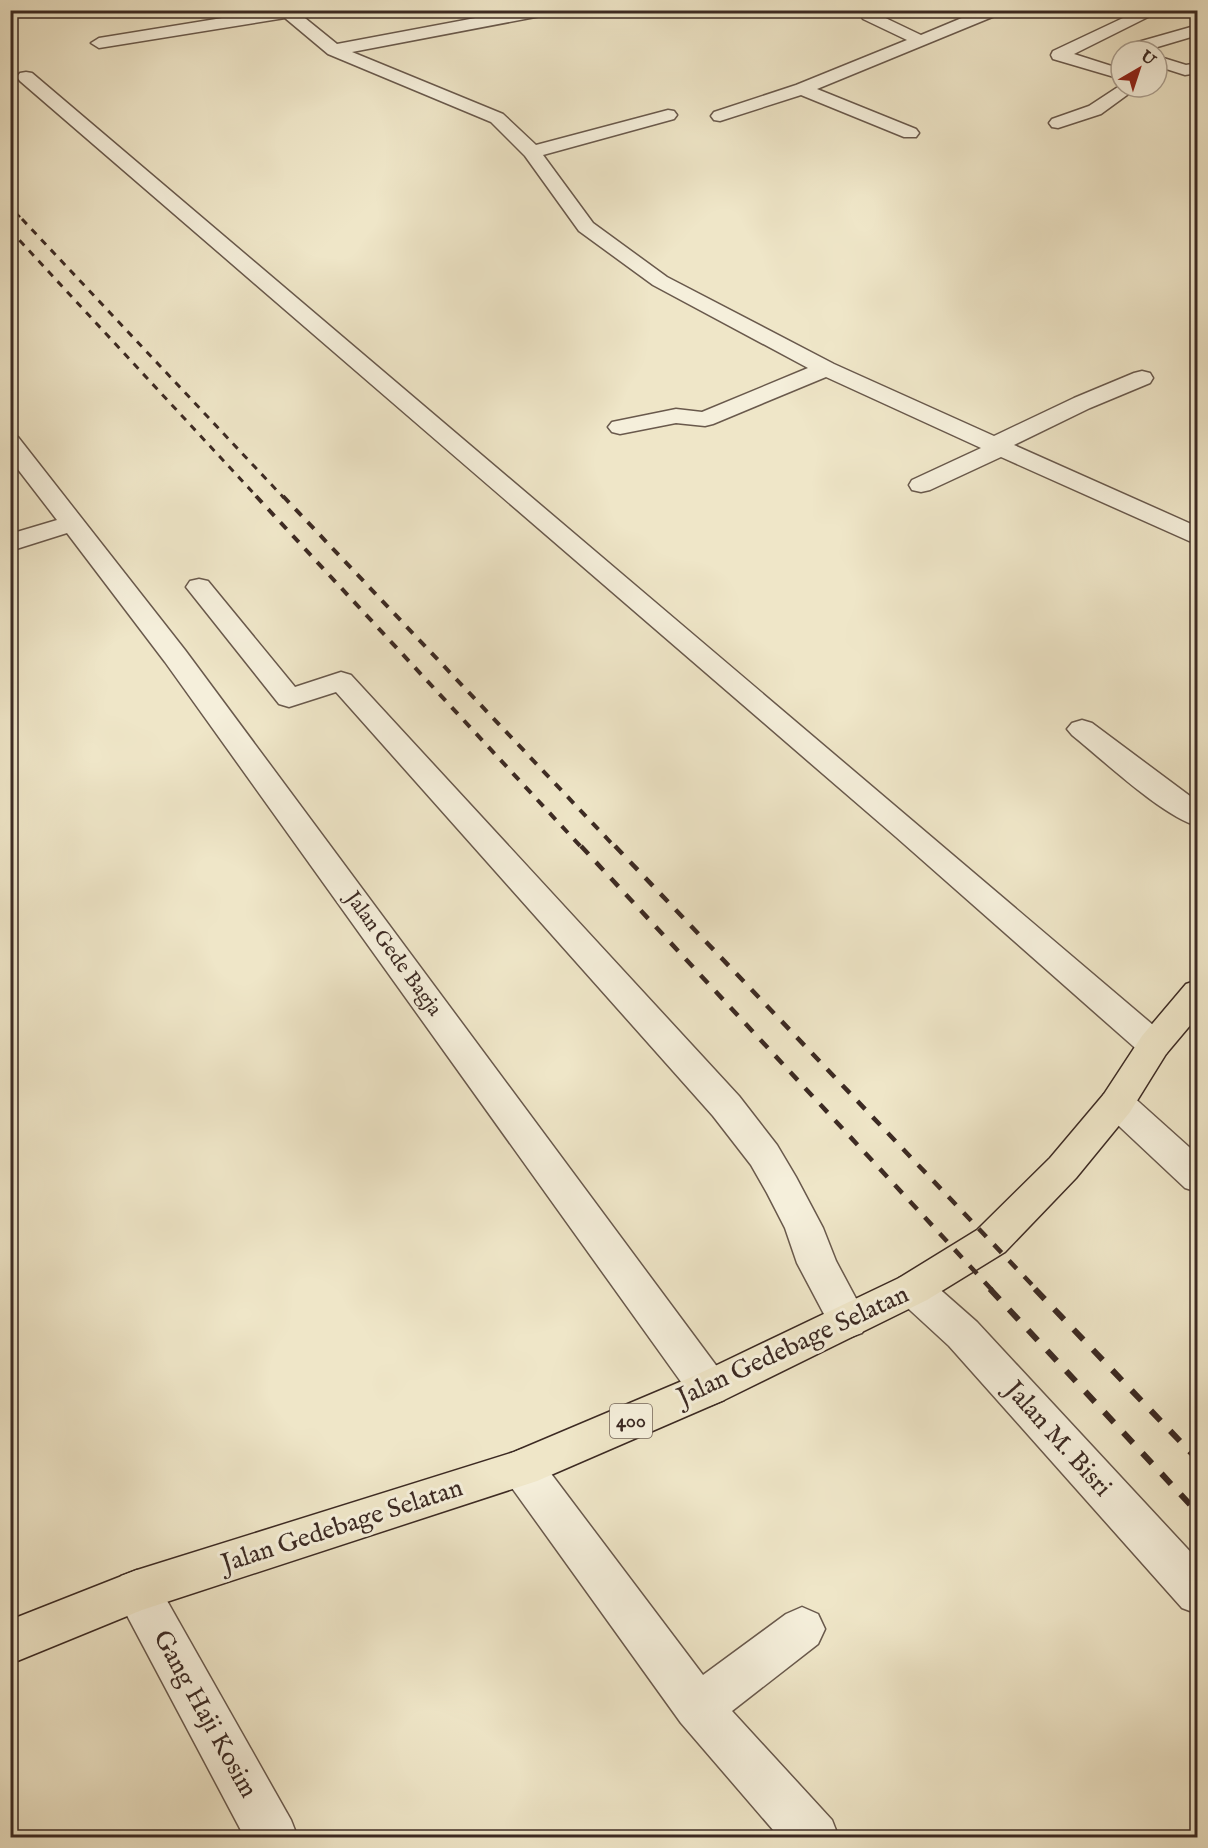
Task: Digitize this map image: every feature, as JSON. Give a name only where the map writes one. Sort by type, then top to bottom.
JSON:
[{"type":"main road","name":"Jalan Gedebage Selatan","points":[[10,1642],[137,1591],[522,1468],[709,1388],[913,1289],[991,1241],[1063,1168],[1117,1103],[1155,1045],[1197,992]]},
{"type":"street","points":[[334,50],[546,10]]},
{"type":"street","points":[[720,116],[802,89],[996,10]]},
{"type":"street","points":[[1109,70],[1059,55],[1154,10]]},
{"type":"street","points":[[869,16],[921,41]]},
{"type":"street","points":[[99,43],[286,19],[309,30],[334,50],[497,118],[532,153],[586,227],[660,281],[826,369],[1197,537]]},
{"type":"street","points":[[1165,39],[1197,30]]},
{"type":"street","points":[[1169,66],[1197,68]]},
{"type":"street","points":[[26,77],[1155,1045]]},
{"type":"street","points":[[802,89],[910,134]]},
{"type":"street","points":[[1058,123],[1095,110],[1111,99]]},
{"type":"street","points":[[532,153],[668,115]]},
{"type":"street","points":[[620,427],[676,416],[705,419],[826,369]]},
{"type":"street","points":[[921,485],[1082,403],[1142,378]]},
{"type":"street","name":"Jalan Gede Bagja","points":[[10,442],[175,656],[709,1388]]},
{"type":"street","points":[[10,543],[73,523]]},
{"type":"street","points":[[199,587],[289,698],[341,681],[726,1106],[764,1155],[783,1187],[848,1321]]},
{"type":"street","points":[[1082,729],[1178,804],[1197,816]]},
{"type":"street","points":[[1117,1103],[1188,1170]]},
{"type":"street","name":"Jalan M. Bisri","points":[[913,1289],[963,1334],[1197,1593]]},
{"type":"street","points":[[522,1468],[698,1707],[814,1838]]},
{"type":"street","name":"Gang Haji Kosim","points":[[137,1591],[273,1838]]},
{"type":"street","points":[[698,1707],[802,1629]]},
{"type":"railway","points":[[10,206],[23,220]]},
{"type":"railway","points":[[22,219],[284,498]]},
{"type":"railway","points":[[10,230],[258,498]]},
{"type":"railway","points":[[256,496],[582,848]]},
{"type":"railway","points":[[283,496],[616,848]]},
{"type":"railway","points":[[581,846],[992,1290]]},
{"type":"railway","points":[[615,846],[1037,1290]]},
{"type":"railway","points":[[990,1289],[1198,1513]]},
{"type":"railway","points":[[1035,1289],[1198,1460]]}]
